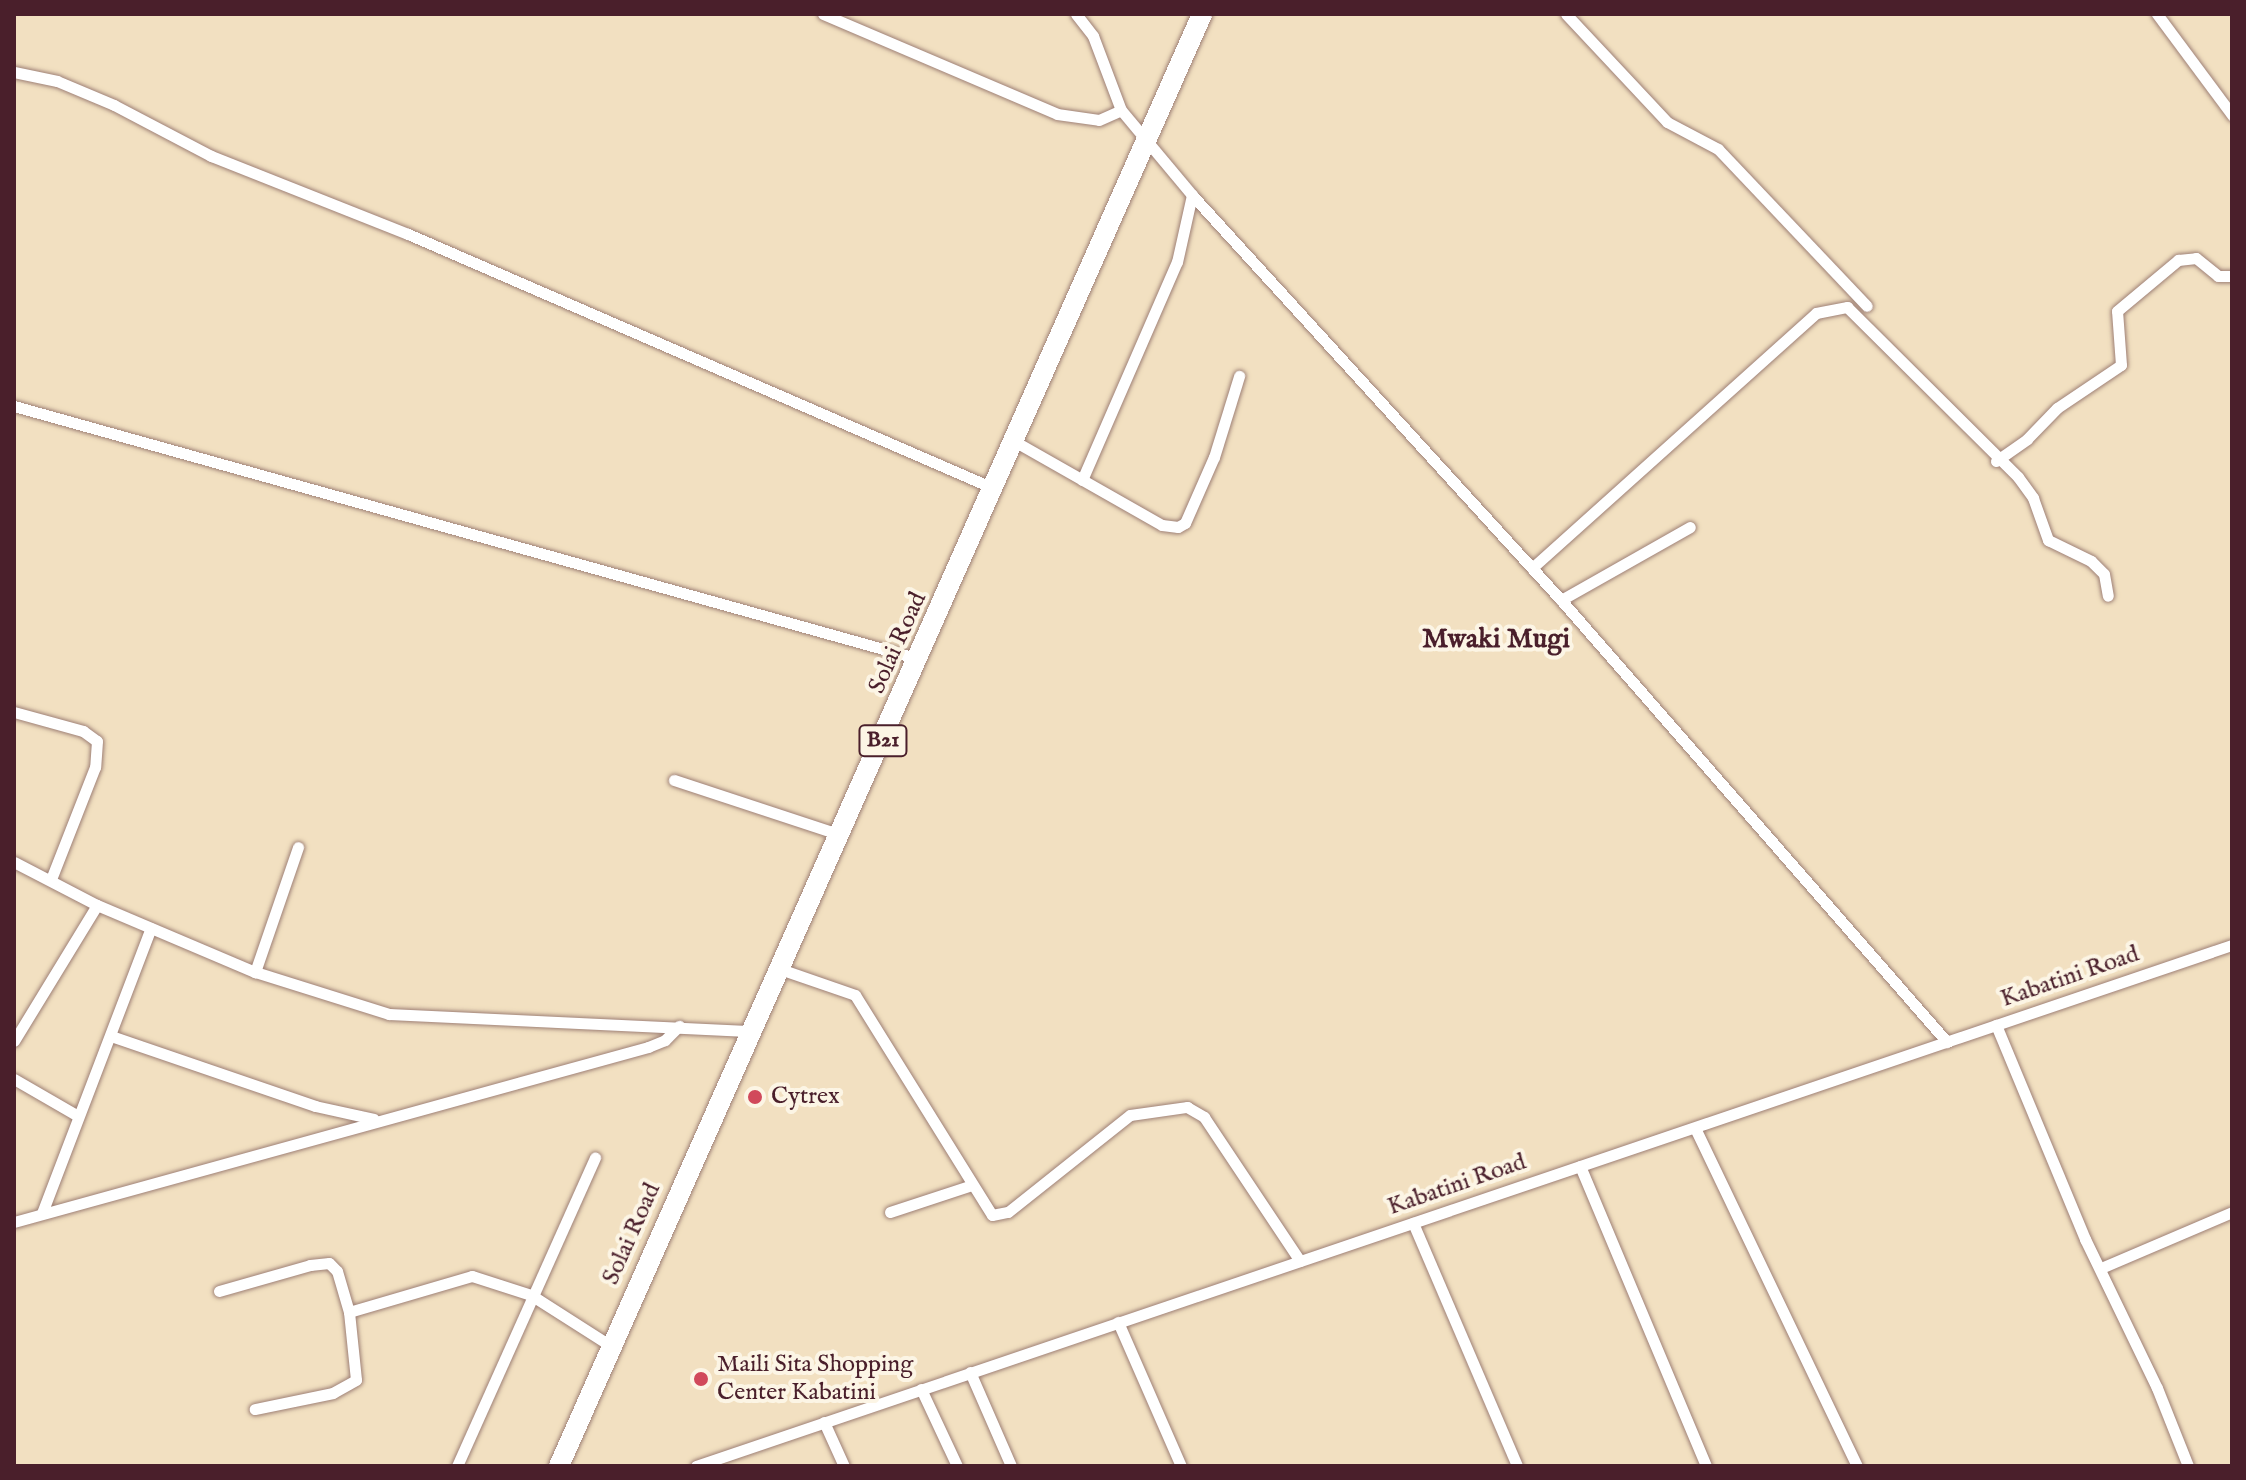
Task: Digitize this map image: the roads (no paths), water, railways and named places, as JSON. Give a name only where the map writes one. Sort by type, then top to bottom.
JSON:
[{"type":"highway","name":"Solai Road","points":[[559,1466],[783,970],[1199,15]]},
{"type":"street","points":[[823,14],[1057,114],[1099,120],[1121,110]]},
{"type":"street","points":[[1076,14],[1093,36],[1121,110],[1146,141],[1561,600],[1947,1042]]},
{"type":"street","points":[[1566,14],[1667,122],[1718,149],[1867,306]]},
{"type":"street","points":[[2157,14],[2232,115]]},
{"type":"street","points":[[14,72],[57,81],[114,105],[211,156],[423,240],[993,488]]},
{"type":"street","points":[[1082,480],[1177,262],[1192,195]]},
{"type":"street","points":[[1996,461],[2027,439],[2057,408],[2121,365],[2117,311],[2178,260],[2196,258],[2218,276],[2232,276]]},
{"type":"street","points":[[1532,568],[1816,313],[1847,307],[1996,461],[2018,477],[2033,498],[2048,540],[2091,561],[2104,574],[2108,596]]},
{"type":"street","points":[[1014,441],[1162,525],[1185,523],[1214,457],[1239,376]]},
{"type":"street","points":[[14,406],[919,659]]},
{"type":"street","points":[[1561,600],[1690,527]]},
{"type":"street","points":[[14,712],[83,731],[97,741],[95,767],[51,879]]},
{"type":"street","points":[[674,780],[842,835]]},
{"type":"street","points":[[255,972],[298,847]]},
{"type":"street","points":[[14,862],[97,905],[255,972],[417,1019],[754,1031]]},
{"type":"street","points":[[14,1041],[97,905]]},
{"type":"street","points":[[42,1213],[76,1115],[111,1036],[151,928]]},
{"type":"street","name":"Kabatini Road","points":[[696,1466],[2232,945]]},
{"type":"street","points":[[783,970],[855,995],[986,1210],[999,1215],[1130,1115],[1187,1107],[1204,1117],[1300,1261]]},
{"type":"street","points":[[1996,1025],[2188,1466]]},
{"type":"street","points":[[14,1222],[206,1173],[375,1119],[648,1047],[679,1026]]},
{"type":"street","points":[[111,1036],[315,1106],[375,1119]]},
{"type":"street","points":[[14,1079],[76,1115]]},
{"type":"street","points":[[1695,1128],[1857,1466]]},
{"type":"street","points":[[457,1466],[595,1157]]},
{"type":"street","points":[[1580,1166],[1706,1466]]},
{"type":"street","points":[[890,1212],[972,1185]]},
{"type":"street","points":[[2101,1268],[2232,1212]]},
{"type":"street","points":[[1413,1223],[1517,1466]]},
{"type":"street","points":[[219,1291],[329,1263],[337,1271],[349,1312],[356,1380],[333,1393],[255,1409]]},
{"type":"street","points":[[349,1312],[472,1276],[531,1295],[611,1346]]},
{"type":"street","points":[[1118,1322],[1181,1466]]},
{"type":"street","points":[[970,1372],[1011,1466]]},
{"type":"street","points":[[921,1389],[957,1466]]},
{"type":"street","points":[[824,1422],[844,1466]]},
{"type":"place","name":"Cytrex","points":[[755,1097]]},
{"type":"place","name":"Maili Sita Shopping Center Kabatini","points":[[701,1379]]},
{"type":"district","name":"Mwaki Mugi","points":[[1496,640]]}]
